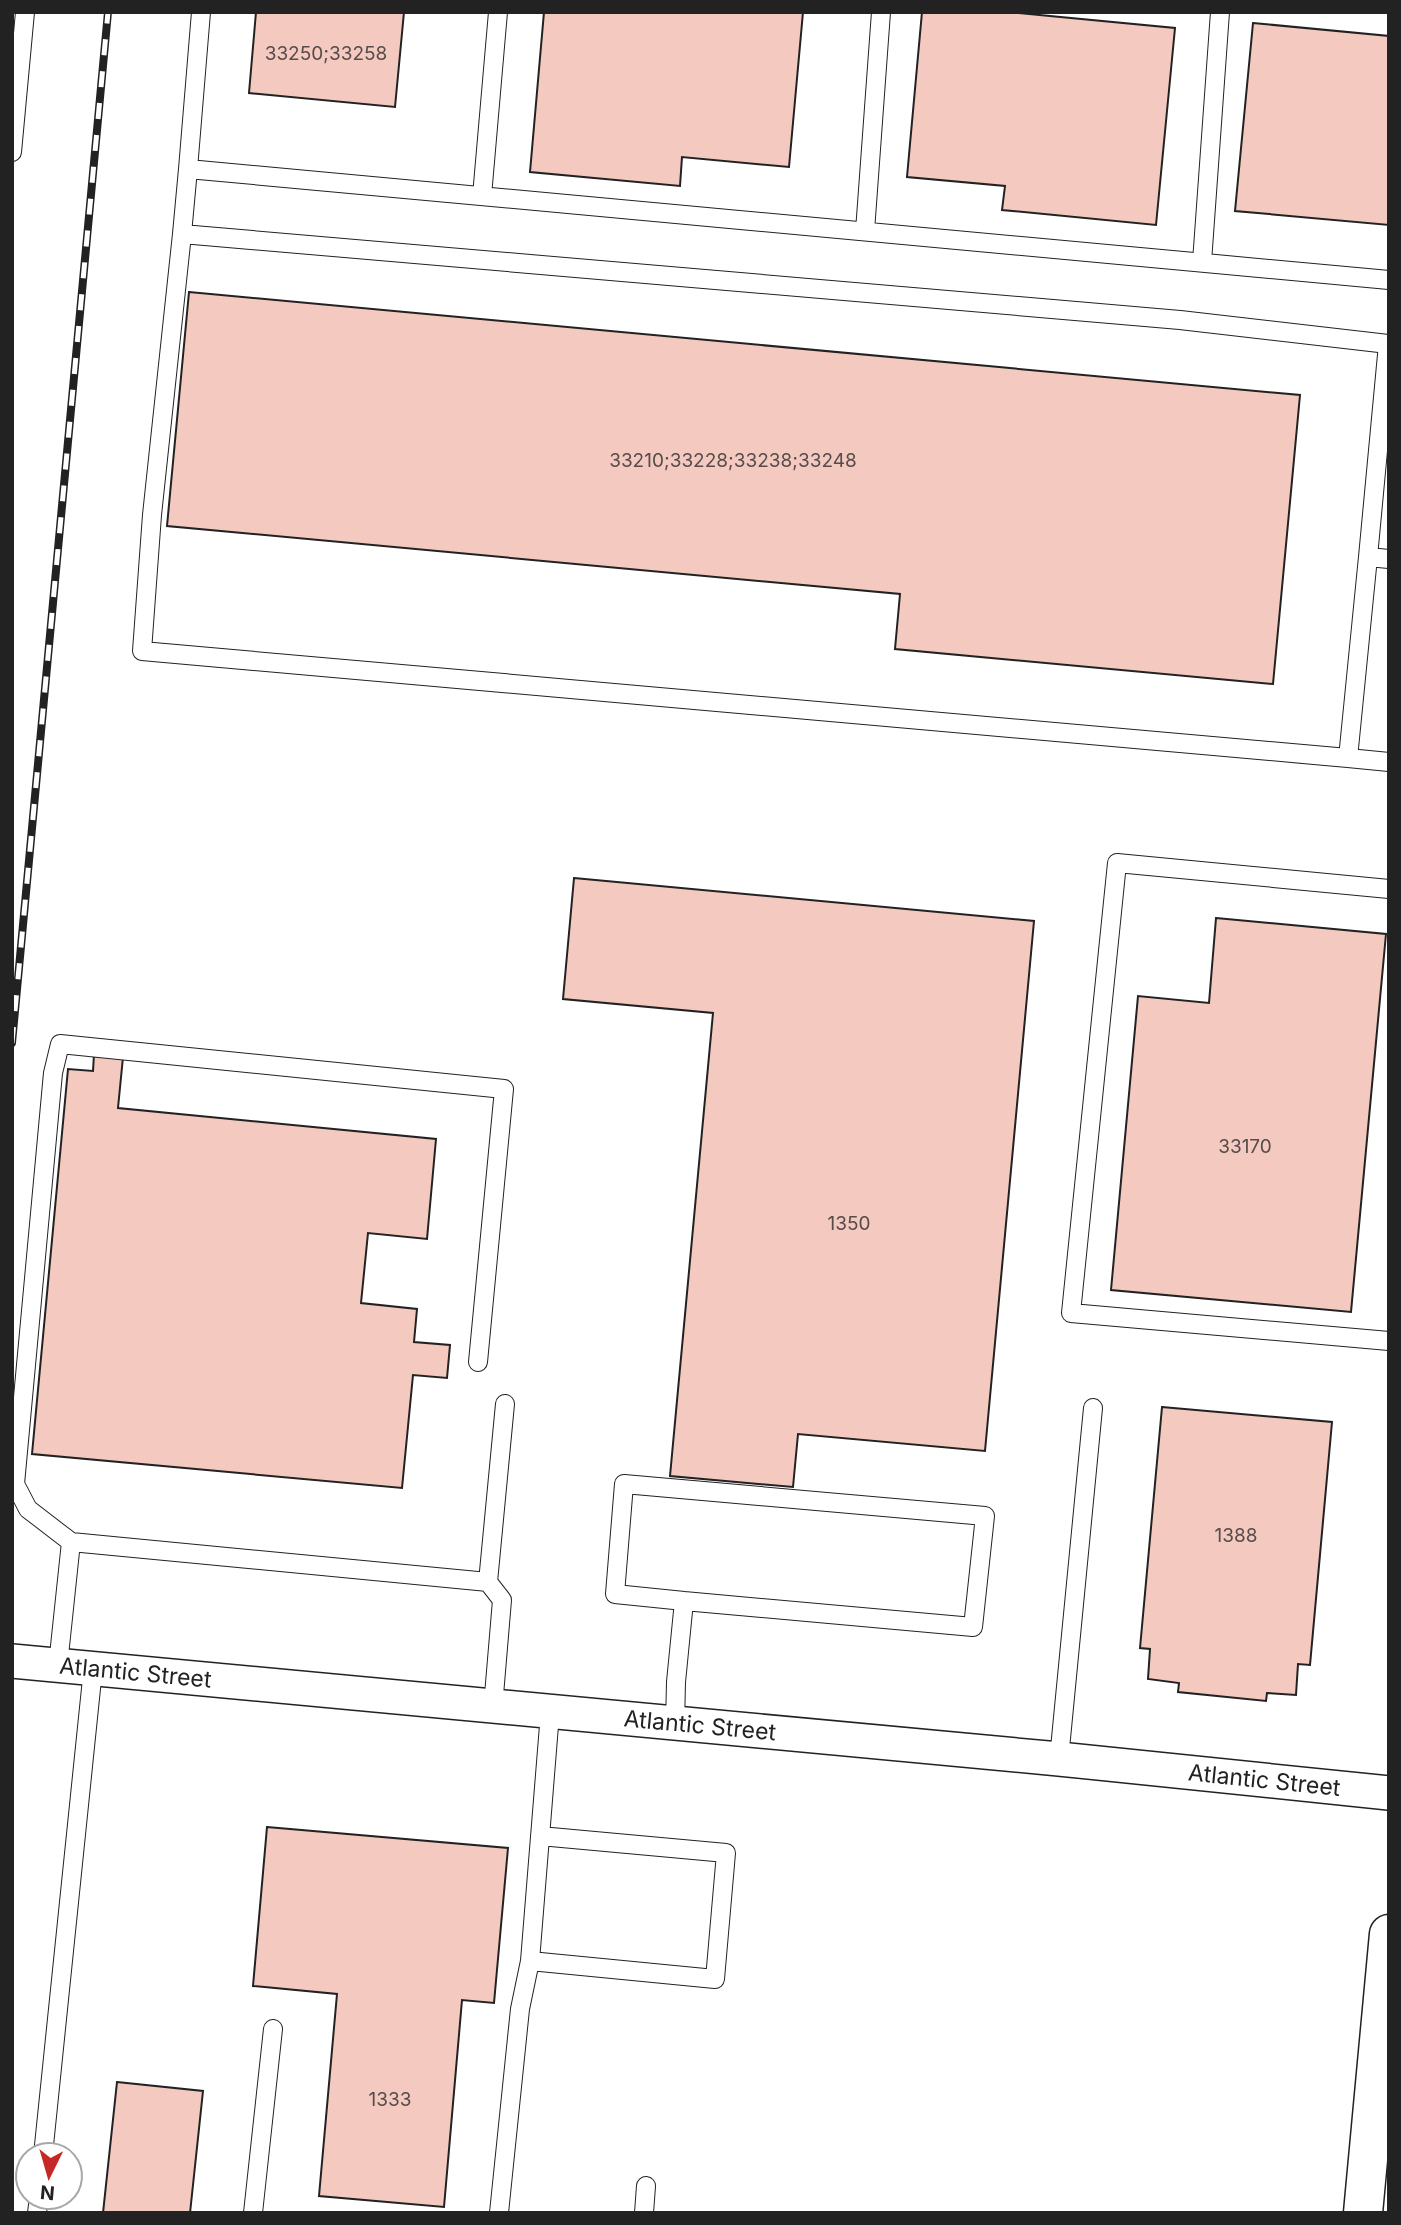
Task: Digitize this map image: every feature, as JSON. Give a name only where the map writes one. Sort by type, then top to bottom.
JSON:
[{"type":"street","name":"Atlantic Street","points":[[12,1661],[1059,1759],[1389,1793]]},
{"type":"street","points":[[1363,2213],[1389,1934]]},
{"type":"lane","points":[[12,152],[25,12]]},
{"type":"lane","points":[[201,12],[182,234],[152,514],[142,651],[1389,762]]},
{"type":"lane","points":[[482,196],[498,12]]},
{"type":"lane","points":[[865,231],[881,12]]},
{"type":"lane","points":[[1202,262],[1220,12]]},
{"type":"lane","points":[[188,169],[1389,280]]},
{"type":"lane","points":[[182,234],[1180,320],[1388,344],[1348,758]]},
{"type":"lane","points":[[1368,556],[1389,559]]},
{"type":"lane","points":[[1389,889],[1117,863],[1072,1313],[1389,1341]]},
{"type":"lane","points":[[478,1362],[504,1089],[60,1044],[53,1073],[15,1484],[28,1509],[71,1542],[488,1582]]},
{"type":"lane","points":[[493,1707],[502,1601],[488,1582],[505,1404]]},
{"type":"lane","points":[[1059,1759],[1093,1408]]},
{"type":"lane","points":[[624,1484],[985,1516],[973,1627],[684,1601],[615,1594],[624,1484]]},
{"type":"lane","points":[[58,1665],[71,1542]]},
{"type":"lane","points":[[675,1725],[676,1682],[684,1601]]},
{"type":"lane","points":[[44,2141],[93,1669]]},
{"type":"lane","points":[[499,2213],[520,2009],[530,1961],[550,1713]]},
{"type":"lane","points":[[530,1961],[715,1979],[726,1853],[540,1836]]},
{"type":"lane","points":[[253,2213],[273,2029]]},
{"type":"lane","points":[[644,2213],[646,2186]]},
{"type":"building","points":[[256,12],[404,12],[395,107],[249,93]]},
{"type":"building","points":[[544,12],[803,12],[789,167],[682,157],[680,186],[530,172]]},
{"type":"building","points":[[922,12],[1007,12],[1175,28],[1156,225],[1002,210],[1005,186],[907,177]]},
{"type":"building","points":[[1253,23],[1389,36],[1389,225],[1235,211]]},
{"type":"building","points":[[189,292],[1300,395],[1273,684],[895,649],[900,594],[167,526]]},
{"type":"building","points":[[574,878],[1034,921],[985,1451],[798,1434],[793,1487],[670,1476],[713,1013],[563,999]]},
{"type":"building","points":[[1216,918],[1386,934],[1351,1312],[1111,1290],[1138,996],[1209,1003]]},
{"type":"building","points":[[94,1054],[123,1057],[118,1108],[436,1139],[427,1239],[368,1233],[361,1303],[417,1309],[414,1342],[450,1345],[447,1378],[413,1375],[402,1488],[32,1454],[68,1069],[93,1071]]},
{"type":"building","points":[[1162,1407],[1332,1422],[1310,1665],[1298,1664],[1296,1695],[1267,1693],[1266,1701],[1178,1692],[1179,1683],[1148,1679],[1150,1649],[1140,1648]]},
{"type":"building","points":[[267,1827],[508,1848],[494,2003],[462,2000],[444,2207],[319,2196],[337,1994],[253,1986]]},
{"type":"building","points":[[117,2082],[203,2091],[190,2213],[103,2213]]},
{"type":"railway","points":[[12,1043],[108,12]]}]
